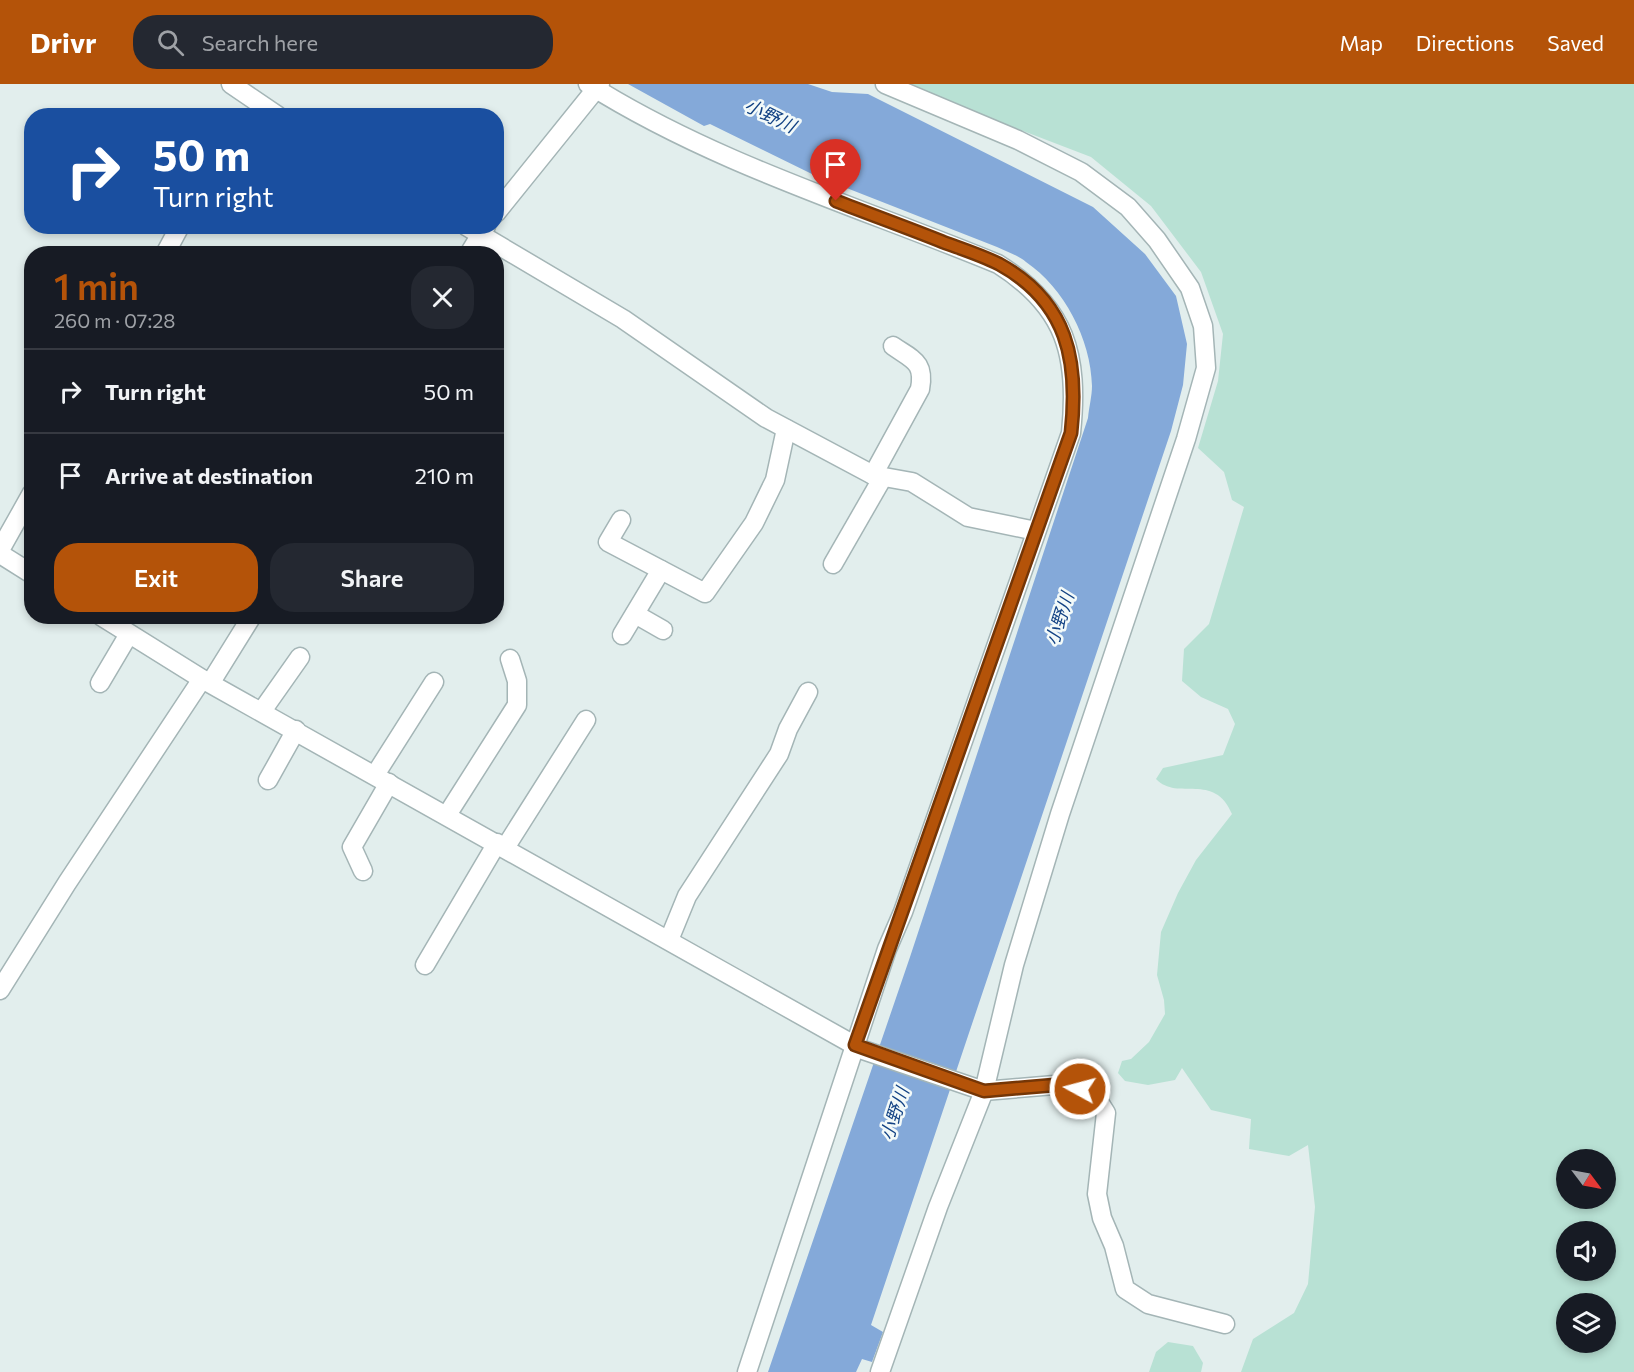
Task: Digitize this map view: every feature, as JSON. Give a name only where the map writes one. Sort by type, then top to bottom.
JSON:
[{"type":"street","points":[[231,84],[265,108]]},
{"type":"street","points":[[880,1372],[938,1207],[1043,868],[1186,439],[1206,368],[1203,326],[1190,288],[1157,240],[1128,207],[1081,172],[1018,140],[885,84]]},
{"type":"street","points":[[504,203],[594,86],[750,168],[998,264],[1021,278],[1044,300],[1060,328],[1072,360],[1075,394],[1071,433],[747,1372]]},
{"type":"street","points":[[246,108],[251,99]]},
{"type":"street","points":[[485,234],[623,318],[765,418],[878,476],[912,482],[968,517],[1036,531]]},
{"type":"street","points":[[833,564],[920,388],[923,375],[918,364],[893,346]]},
{"type":"street","points":[[621,520],[608,542],[705,593],[754,523],[775,480],[786,429]]},
{"type":"street","points":[[24,508],[0,552],[24,568]]},
{"type":"street","points":[[622,635],[662,570]]},
{"type":"street","points":[[635,614],[663,630]]},
{"type":"street","points":[[116,624],[207,681],[859,1047],[976,1088],[1066,1084],[1094,1094],[1106,1113],[1097,1194],[1102,1218],[1114,1246],[1125,1289],[1148,1304],[1225,1324]]},
{"type":"street","points":[[0,990],[67,883],[246,624]]},
{"type":"street","points":[[100,683],[129,634]]},
{"type":"street","points":[[262,711],[300,657]]},
{"type":"street","points":[[447,815],[517,705],[517,681],[510,659]]},
{"type":"street","points":[[363,871],[352,847],[382,779],[434,681]]},
{"type":"street","points":[[669,940],[687,896],[779,754],[788,729],[808,692]]},
{"type":"street","points":[[425,965],[501,846],[586,720]]},
{"type":"street","points":[[268,780],[296,730]]},
{"type":"green space","points":[[901,84],[1634,84],[1634,1372],[1241,1372],[1253,1339],[1294,1313],[1308,1284],[1315,1207],[1308,1145],[1289,1156],[1249,1149],[1251,1119],[1211,1110],[1182,1068],[1175,1080],[1148,1085],[1125,1081],[1118,1073],[1122,1061],[1131,1059],[1149,1042],[1165,1014],[1164,1000],[1157,975],[1161,932],[1196,860],[1232,814],[1224,801],[1216,794],[1206,790],[1175,788],[1156,779],[1163,768],[1223,755],[1235,724],[1228,709],[1201,697],[1182,681],[1184,649],[1209,624],[1244,507],[1232,500],[1224,472],[1198,448],[1218,381],[1223,334],[1201,272],[1151,206],[1091,157]]},
{"type":"green space","points":[[1168,1342],[1193,1346],[1203,1363],[1201,1372],[1149,1372],[1156,1352]]},
{"type":"water","name":"小野川","points":[[628,84],[808,84],[832,92],[868,94],[1093,207],[1145,254],[1176,296],[1187,344],[1183,385],[1171,431],[871,1325],[883,1332],[872,1362],[862,1359],[856,1372],[768,1372],[910,957],[1088,418],[1092,390],[1087,350],[1073,316],[1063,300],[1040,273],[1020,257],[816,176],[710,124],[704,126]]},
{"type":"route","points":[[836,201],[982,257],[1021,278],[1044,300],[1060,328],[1072,360],[1075,394],[1071,433],[855,1045],[863,1050],[984,1091],[1066,1084],[1080,1089]]}]
